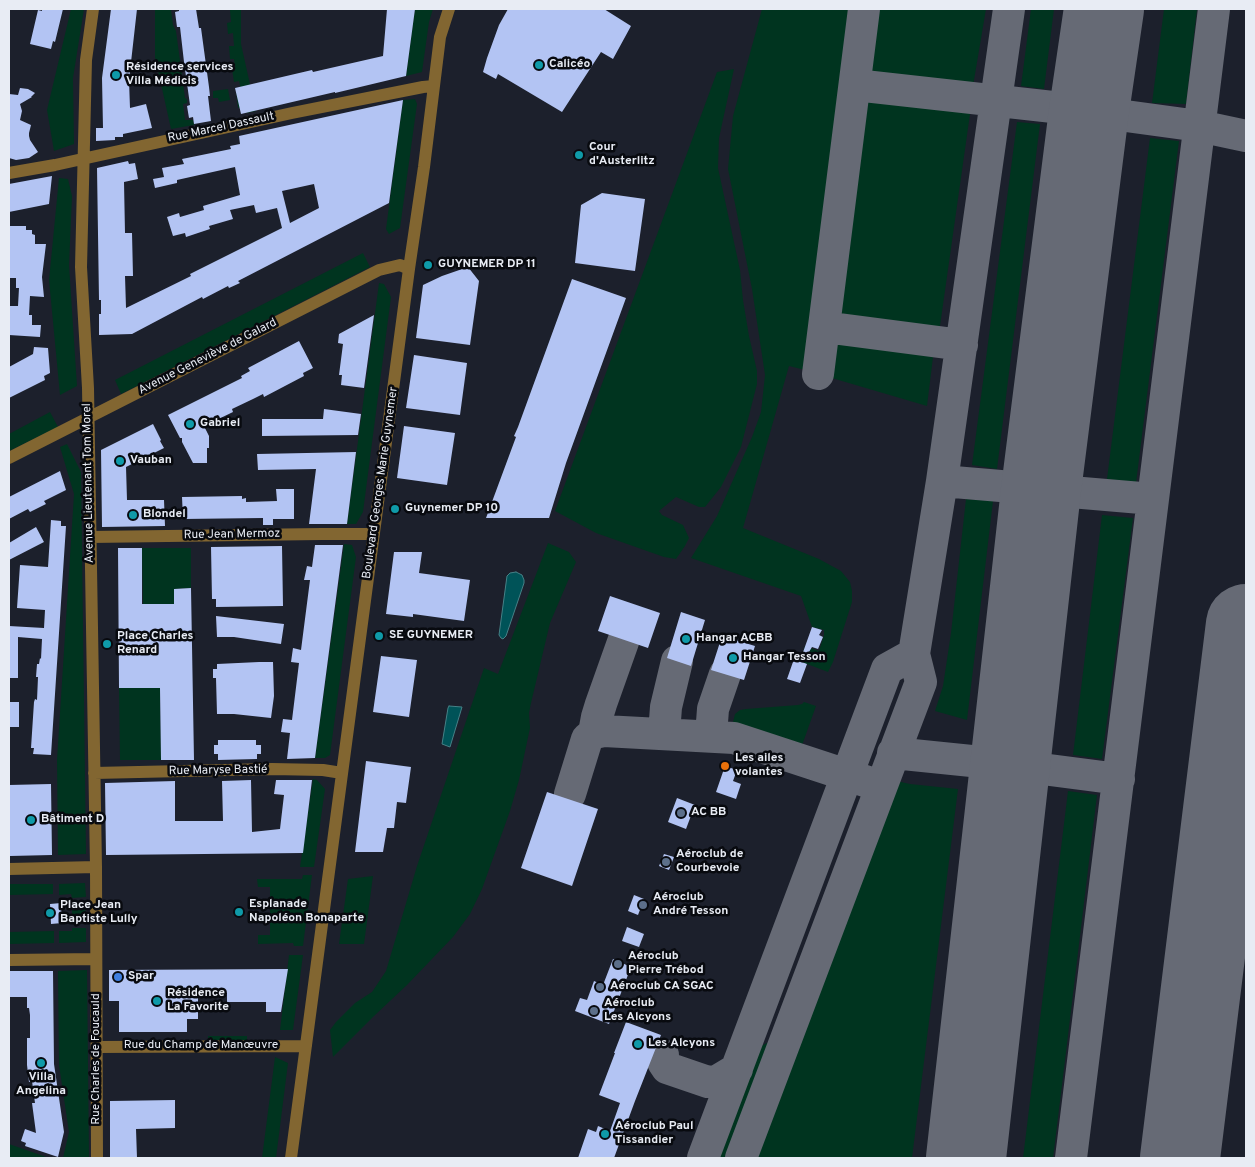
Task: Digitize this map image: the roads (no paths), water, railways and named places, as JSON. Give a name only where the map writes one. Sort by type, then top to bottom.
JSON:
[{"type":"street","name":"Avenue Lieutenant Tom Morel","points":[[93,9],[86,60],[81,267],[88,388],[96,959]]},
{"type":"street","name":"Boulevard Georges Marie Guynemer","points":[[291,1158],[440,37],[449,9]]},
{"type":"street","name":"Rue Marcel Dassault","points":[[9,172],[55,165],[292,113],[434,86]]},
{"type":"street","name":"Avenue Geneviève de Galard","points":[[9,458],[379,270],[400,265],[409,269]]},
{"type":"street","name":"Rue Jean Mermoz","points":[[90,537],[374,534]]},
{"type":"street","name":"Rue Maryse Bastié","points":[[94,773],[272,770],[323,770],[342,773]]},
{"type":"street","points":[[9,869],[96,867]]},
{"type":"street","points":[[9,960],[96,959]]},
{"type":"street","name":"Rue Charles de Foucauld","points":[[96,959],[97,1158]]},
{"type":"street","name":"Rue du Champ de Manœuvre","points":[[97,1046],[306,1046]]},
{"type":"place","name":"Calicéo","points":[[539,65]]},
{"type":"place","name":"Résidence services Villa Médicis","points":[[116,75]]},
{"type":"place","name":"Cour d'Austerlitz","points":[[579,155]]},
{"type":"place","name":"GUYNEMER DP 11","points":[[428,265]]},
{"type":"place","name":"Gabriel","points":[[190,424]]},
{"type":"place","name":"Vauban","points":[[120,461]]},
{"type":"place","name":"Guynemer DP 10","points":[[395,509]]},
{"type":"place","name":"Blondel","points":[[133,515]]},
{"type":"place","name":"SE GUYNEMER","points":[[379,636]]},
{"type":"place","name":"Hangar ACBB","points":[[686,639]]},
{"type":"place","name":"Place Charles Renard","points":[[107,644]]},
{"type":"place","name":"Hangar Tesson","points":[[733,658]]},
{"type":"place","name":"Les ailes volantes","points":[[725,766]]},
{"type":"place","name":"AC BB","points":[[681,813]]},
{"type":"place","name":"Bâtiment D","points":[[31,820]]},
{"type":"place","name":"Aéroclub de Courbevoie","points":[[666,862]]},
{"type":"place","name":"Aéroclub André Tesson","points":[[643,905]]},
{"type":"place","name":"Esplanade Napoléon Bonaparte","points":[[239,912]]},
{"type":"place","name":"Place Jean Baptiste Lully","points":[[50,913]]},
{"type":"place","name":"Aéroclub Pierre Trébod","points":[[618,964]]},
{"type":"place","name":"Spar","points":[[118,977]]},
{"type":"place","name":"Aéroclub CA SGAC","points":[[600,987]]},
{"type":"place","name":"Résidence La Favorite","points":[[157,1001]]},
{"type":"place","name":"Aéroclub Les Alcyons","points":[[594,1011]]},
{"type":"place","name":"Les Alcyons","points":[[638,1044]]},
{"type":"place","name":"Villa Angelina","points":[[41,1063]]},
{"type":"place","name":"Aéroclub Paul Tissandier","points":[[605,1134]]}]
